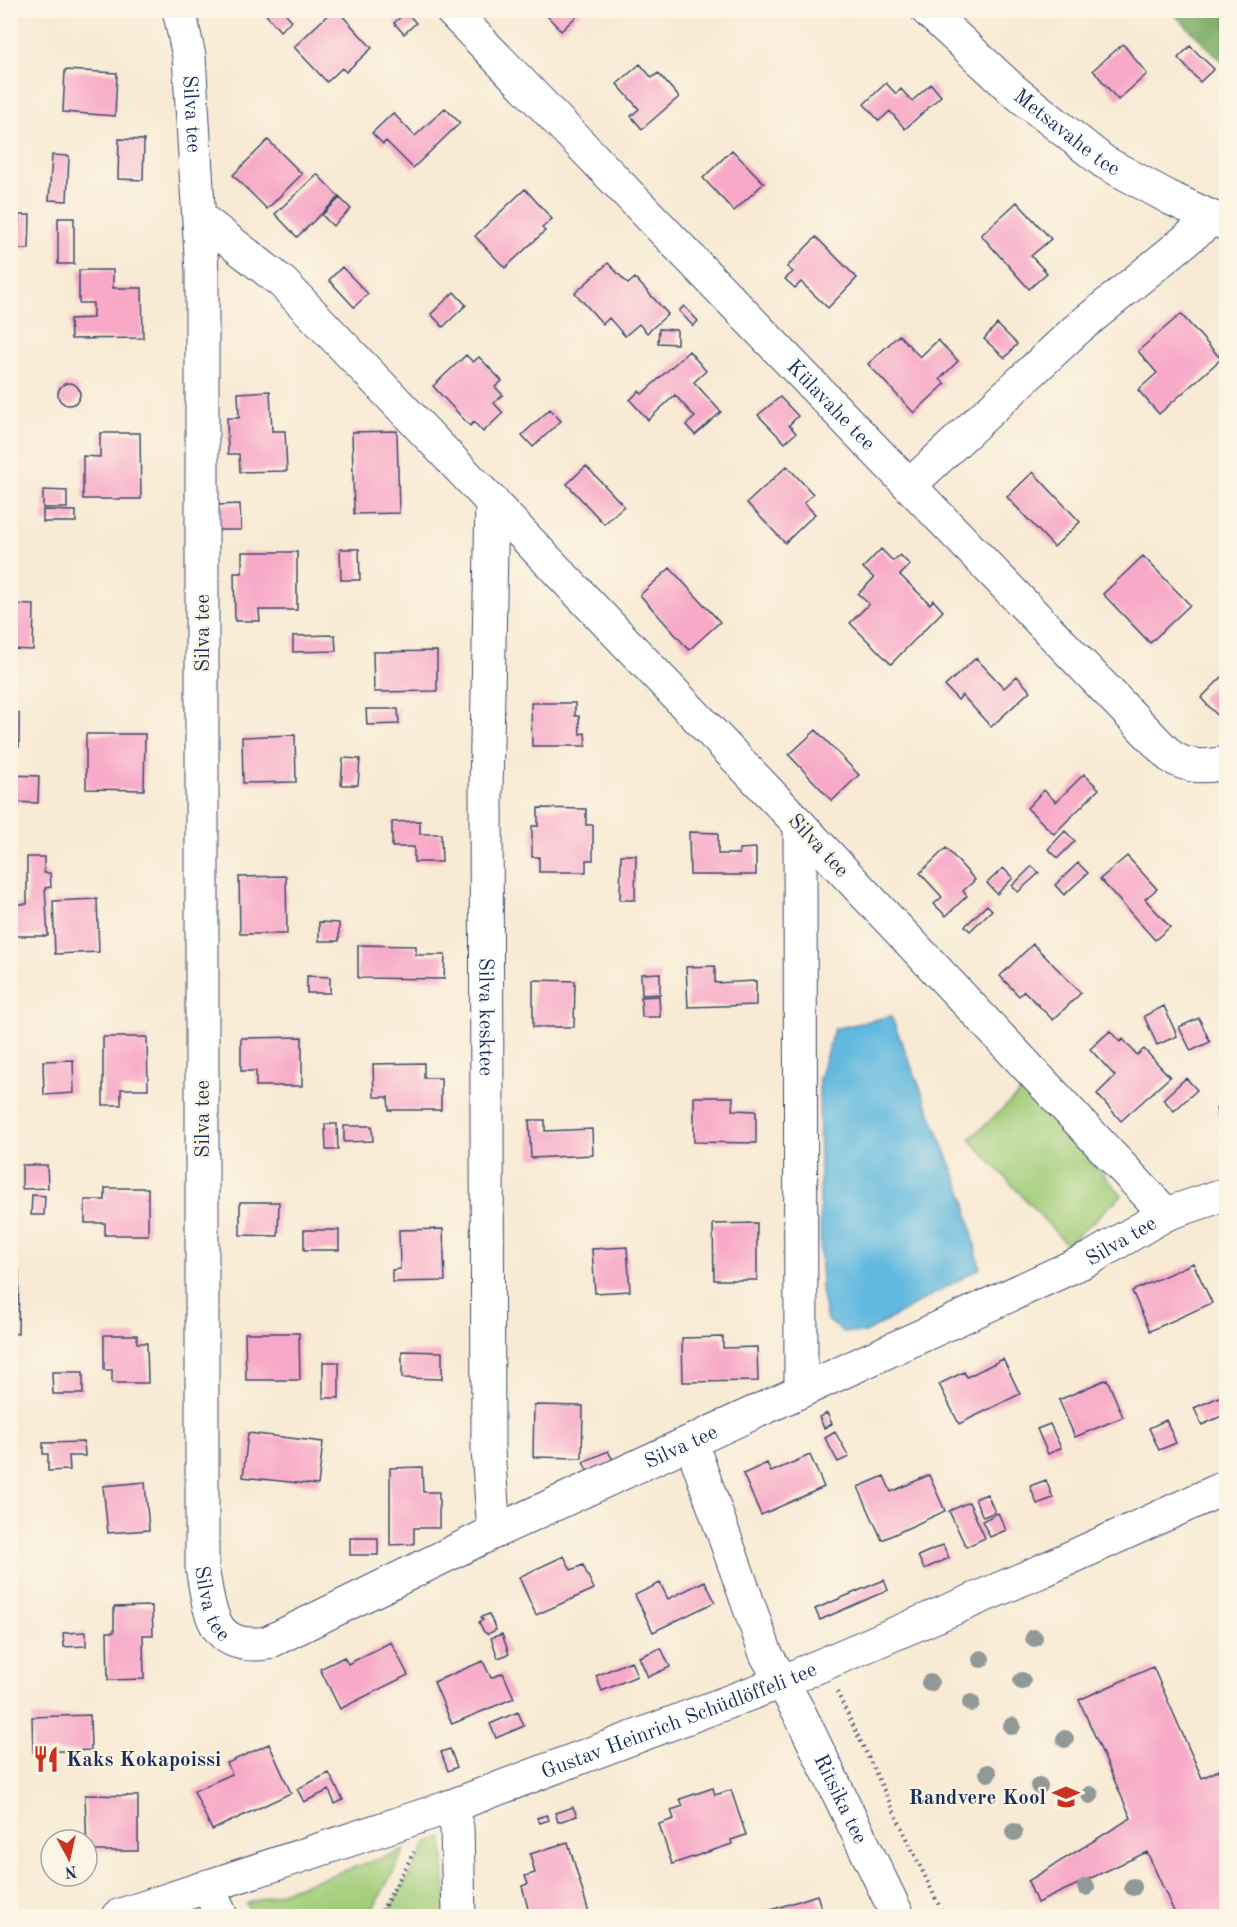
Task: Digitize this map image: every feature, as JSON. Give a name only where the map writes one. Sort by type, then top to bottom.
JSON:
[{"type":"street","name":"Silva tee","points":[[178,10],[189,56],[202,271],[202,1568],[210,1613],[227,1640],[246,1646],[267,1643],[494,1532],[1091,1258],[1166,1214],[800,825],[282,282],[199,217]]},
{"type":"street","name":"Külavahe tee","points":[[451,10],[1170,756],[1182,764],[1213,766],[1227,763]]},
{"type":"street","name":"Metsavahe tee","points":[[927,10],[1014,90],[1104,162],[1220,221]]},
{"type":"street","points":[[910,485],[1076,330],[1220,221]]},
{"type":"street","name":"Silva kesktee","points":[[492,501],[486,814],[488,1450],[494,1532]]},
{"type":"street","points":[[800,825],[801,1391]]},
{"type":"street","points":[[1166,1214],[1227,1194]]},
{"type":"street","name":"Ritsika tee","points":[[692,1442],[766,1654],[784,1681],[898,1917]]},
{"type":"street","name":"Gustav Heinrich Schüdlöffeli tee","points":[[118,1917],[449,1807],[784,1681],[1039,1572],[1227,1487]]},
{"type":"street","points":[[449,1807],[457,1827],[459,1917]]},
{"type":"street","points":[[208,1886],[221,1917]]},
{"type":"path","points":[[823,1664],[944,1917]]},
{"type":"path","points":[[380,1917],[416,1848]]},
{"type":"green space","points":[[1171,11],[1226,11],[1226,65]]},
{"type":"green space","points":[[1024,1089],[1122,1195],[1067,1245],[970,1139]]},
{"type":"green space","points":[[443,1838],[447,1916],[386,1916],[428,1842]]},
{"type":"green space","points":[[405,1850],[369,1916],[253,1916],[246,1904]]},
{"type":"water","points":[[891,1016],[964,1197],[980,1268],[865,1333],[844,1332],[827,1320],[821,1290],[819,1079],[834,1029]]},
{"type":"building","points":[[262,10],[283,10],[292,21],[280,31]]},
{"type":"building","points":[[333,10],[337,10],[372,48],[346,72],[342,68],[327,82],[294,47]]},
{"type":"building","points":[[542,10],[583,10],[561,31]]},
{"type":"building","points":[[406,12],[416,23],[404,34],[394,23]]},
{"type":"building","points":[[1123,44],[1147,74],[1118,100],[1093,70]]},
{"type":"building","points":[[1190,46],[1214,69],[1200,82],[1178,58]]},
{"type":"building","points":[[640,64],[652,78],[658,73],[679,97],[642,129],[631,116],[639,109],[617,84]]},
{"type":"building","points":[[65,70],[117,73],[115,116],[63,112]]},
{"type":"building","points":[[886,83],[896,94],[901,89],[912,101],[931,84],[941,96],[905,129],[890,111],[879,121],[864,104]]},
{"type":"building","points":[[445,108],[460,123],[413,168],[386,141],[383,144],[372,133],[393,113],[415,136]]},
{"type":"building","points":[[119,139],[144,140],[143,180],[118,179]]},
{"type":"building","points":[[268,140],[302,174],[267,209],[233,175]]},
{"type":"building","points":[[732,150],[764,183],[734,211],[703,178]]},
{"type":"building","points":[[52,155],[69,156],[67,201],[49,200]]},
{"type":"building","points":[[317,174],[339,197],[297,237],[275,214]]},
{"type":"building","points":[[525,189],[552,219],[542,228],[545,231],[505,268],[475,236]]},
{"type":"building","points":[[340,198],[351,209],[333,226],[322,215]]},
{"type":"building","points":[[1017,202],[1051,239],[1031,256],[1047,273],[1029,289],[981,235]]},
{"type":"building","points":[[19,215],[30,215],[29,249],[18,249]]},
{"type":"building","points":[[58,218],[74,218],[74,264],[58,264]]},
{"type":"building","points":[[816,237],[857,278],[828,308],[801,282],[795,288],[785,279],[793,272],[787,267]]},
{"type":"building","points":[[608,263],[628,284],[635,278],[668,314],[647,333],[639,324],[625,336],[609,318],[603,324],[575,293]]},
{"type":"building","points":[[342,267],[368,294],[354,307],[329,280]]},
{"type":"building","points":[[79,270],[113,270],[113,288],[142,288],[143,338],[71,339],[70,319],[93,318],[93,303],[79,303]]},
{"type":"building","points":[[454,292],[466,305],[443,327],[431,314]]},
{"type":"building","points":[[684,306],[698,321],[693,326],[679,311]]},
{"type":"building","points":[[1181,314],[1221,359],[1159,414],[1138,390],[1157,373],[1138,351]]},
{"type":"building","points":[[997,324],[1017,344],[1005,358],[984,339]]},
{"type":"building","points":[[659,329],[677,330],[677,344],[658,343]]},
{"type":"building","points":[[899,335],[920,357],[938,340],[958,361],[940,379],[945,384],[914,413],[868,364]]},
{"type":"building","points":[[689,351],[706,371],[694,382],[721,412],[695,435],[686,425],[695,417],[675,395],[648,420],[630,400],[639,391],[642,394]]},
{"type":"building","points":[[466,355],[473,362],[479,357],[502,381],[495,387],[503,395],[494,403],[503,413],[483,432],[474,422],[470,426],[433,386]]},
{"type":"building","points":[[69,383],[77,386],[80,394],[77,402],[69,405],[61,402],[58,394],[61,386]]},
{"type":"building","points":[[270,391],[272,431],[285,431],[287,471],[240,472],[239,454],[228,454],[227,418],[239,418],[238,393]]},
{"type":"building","points":[[780,397],[798,416],[789,425],[796,433],[785,443],[758,415]]},
{"type":"building","points":[[550,409],[561,421],[533,447],[522,435]]},
{"type":"building","points":[[397,431],[399,513],[354,514],[352,432]]},
{"type":"building","points":[[100,433],[140,433],[141,499],[83,499],[83,456],[100,457]]},
{"type":"building","points":[[586,466],[624,506],[604,524],[567,484]]},
{"type":"building","points":[[787,466],[813,494],[804,503],[815,514],[785,543],[747,503]]},
{"type":"building","points":[[1033,472],[1080,522],[1054,547],[1007,497]]},
{"type":"building","points":[[43,490],[67,491],[67,508],[43,508]]},
{"type":"building","points":[[240,504],[241,530],[218,530],[217,505]]},
{"type":"building","points":[[43,510],[76,511],[76,522],[43,522]]},
{"type":"building","points":[[340,549],[359,549],[360,580],[341,580]]},
{"type":"building","points":[[881,549],[893,561],[900,555],[910,565],[900,575],[930,604],[933,600],[943,611],[891,664],[850,623],[869,604],[858,594],[874,578],[863,568]]},
{"type":"building","points":[[242,552],[297,552],[297,610],[259,610],[260,621],[235,621],[234,573],[242,573]]},
{"type":"building","points":[[1143,556],[1190,605],[1150,643],[1103,594]]},
{"type":"building","points":[[670,568],[720,622],[689,650],[640,595]]},
{"type":"building","points":[[10,604],[34,605],[33,650],[10,649]]},
{"type":"building","points":[[335,635],[336,651],[293,652],[293,636]]},
{"type":"building","points":[[437,651],[437,691],[374,692],[373,652]]},
{"type":"building","points":[[976,658],[1004,688],[1017,676],[1030,691],[991,727],[962,695],[958,700],[945,686]]},
{"type":"building","points":[[1226,673],[1226,706],[1217,715],[1201,698]]},
{"type":"building","points":[[531,703],[575,703],[575,716],[579,716],[580,734],[585,733],[586,746],[532,746]]},
{"type":"building","points":[[366,709],[398,709],[399,724],[367,725]]},
{"type":"building","points":[[10,713],[19,713],[19,747],[10,747]]},
{"type":"building","points":[[816,730],[859,775],[832,801],[789,755]]},
{"type":"building","points":[[86,734],[145,734],[144,790],[86,789]]},
{"type":"building","points":[[295,735],[296,782],[243,783],[242,737]]},
{"type":"building","points":[[343,758],[360,759],[358,785],[341,785]]},
{"type":"building","points":[[1084,774],[1099,789],[1054,834],[1027,808],[1044,790],[1056,802]]},
{"type":"building","points":[[10,775],[39,776],[38,803],[10,802]]},
{"type":"building","points":[[538,808],[586,809],[586,825],[593,825],[593,860],[586,860],[586,872],[539,872],[539,857],[532,857],[532,826],[538,826]]},
{"type":"building","points":[[420,821],[420,834],[441,834],[442,862],[414,862],[414,847],[392,847],[392,822]]},
{"type":"building","points":[[1065,831],[1075,841],[1058,858],[1048,849]]},
{"type":"building","points":[[689,832],[718,833],[718,854],[739,854],[739,849],[756,848],[756,875],[690,875]]},
{"type":"building","points":[[946,848],[975,880],[963,891],[967,896],[946,916],[934,904],[942,897],[920,873]]},
{"type":"building","points":[[621,855],[636,855],[635,900],[620,900]]},
{"type":"building","points":[[1127,856],[1157,889],[1145,899],[1170,927],[1155,940],[1100,879]]},
{"type":"building","points":[[27,857],[44,857],[44,873],[50,873],[51,887],[45,888],[48,936],[12,936],[12,904],[27,904]]},
{"type":"building","points":[[1078,863],[1088,873],[1064,895],[1055,885]]},
{"type":"building","points":[[1032,866],[1039,873],[1018,892],[1012,886]]},
{"type":"building","points":[[1003,868],[1013,878],[997,894],[987,883]]},
{"type":"building","points":[[286,876],[287,934],[240,934],[239,877]]},
{"type":"building","points":[[97,899],[99,952],[55,954],[53,901]]},
{"type":"building","points":[[987,905],[992,910],[970,931],[965,926]]},
{"type":"building","points":[[319,922],[339,923],[339,941],[319,941]]},
{"type":"building","points":[[1033,944],[1081,993],[1053,1020],[1024,991],[1019,996],[1000,976]]},
{"type":"building","points":[[358,945],[416,946],[416,955],[445,955],[444,979],[358,978]]},
{"type":"building","points":[[715,966],[715,983],[756,981],[756,1005],[688,1007],[686,967]]},
{"type":"building","points":[[660,973],[660,994],[642,995],[641,974]]},
{"type":"building","points":[[307,976],[330,977],[330,993],[307,993]]},
{"type":"building","points":[[533,980],[575,981],[574,1027],[533,1027]]},
{"type":"building","points":[[659,996],[660,1017],[642,1017],[641,997]]},
{"type":"building","points":[[1164,1006],[1177,1036],[1157,1045],[1144,1016]]},
{"type":"building","points":[[1199,1018],[1210,1042],[1191,1051],[1179,1027]]},
{"type":"building","points":[[1110,1031],[1120,1042],[1123,1039],[1137,1055],[1144,1049],[1170,1077],[1121,1121],[1097,1094],[1115,1076],[1090,1049]]},
{"type":"building","points":[[103,1037],[147,1037],[148,1089],[121,1089],[121,1105],[103,1105]]},
{"type":"building","points":[[302,1037],[302,1086],[256,1086],[256,1071],[241,1071],[241,1038]]},
{"type":"building","points":[[73,1060],[74,1093],[44,1095],[43,1061]]},
{"type":"building","points":[[424,1063],[424,1078],[441,1078],[441,1110],[389,1110],[388,1097],[374,1097],[373,1064]]},
{"type":"building","points":[[1186,1078],[1197,1090],[1174,1111],[1163,1099]]},
{"type":"building","points":[[694,1097],[733,1097],[732,1110],[756,1111],[756,1143],[694,1142]]},
{"type":"building","points":[[1226,1103],[1226,1131],[1216,1109]]},
{"type":"building","points":[[529,1120],[545,1120],[545,1131],[592,1129],[593,1155],[531,1158]]},
{"type":"building","points":[[325,1124],[337,1124],[338,1150],[326,1150]]},
{"type":"building","points":[[344,1126],[372,1126],[373,1141],[344,1142]]},
{"type":"building","points":[[22,1165],[47,1165],[48,1188],[22,1189]]},
{"type":"building","points":[[105,1188],[148,1188],[148,1235],[105,1235],[105,1223],[85,1223],[85,1200],[105,1200]]},
{"type":"building","points":[[32,1195],[45,1196],[44,1215],[31,1215]]},
{"type":"building","points":[[240,1202],[279,1202],[278,1236],[240,1235]]},
{"type":"building","points":[[757,1223],[757,1280],[714,1280],[713,1224]]},
{"type":"building","points":[[443,1229],[445,1281],[392,1282],[392,1270],[400,1269],[399,1230]]},
{"type":"building","points":[[304,1230],[339,1230],[339,1250],[304,1250]]},
{"type":"building","points":[[627,1247],[630,1291],[595,1293],[592,1249]]},
{"type":"building","points":[[1193,1263],[1212,1303],[1150,1331],[1132,1291]]},
{"type":"building","points":[[10,1270],[19,1270],[18,1334],[10,1333]]},
{"type":"building","points":[[245,1333],[299,1333],[300,1380],[246,1380]]},
{"type":"building","points":[[104,1335],[137,1335],[137,1343],[147,1343],[148,1383],[112,1383],[112,1370],[104,1370]]},
{"type":"building","points":[[723,1337],[723,1348],[757,1347],[758,1381],[683,1382],[682,1338]]},
{"type":"building","points":[[402,1351],[442,1352],[442,1379],[402,1378]]},
{"type":"building","points":[[1003,1359],[1020,1394],[959,1424],[939,1384],[964,1372],[967,1377]]},
{"type":"building","points":[[323,1362],[339,1362],[339,1398],[323,1398]]},
{"type":"building","points":[[52,1372],[83,1372],[83,1394],[53,1394]]},
{"type":"building","points":[[1107,1379],[1123,1417],[1075,1437],[1059,1400]]},
{"type":"building","points":[[1226,1394],[1226,1414],[1202,1425],[1194,1408]]},
{"type":"building","points":[[534,1405],[583,1406],[582,1458],[533,1457]]},
{"type":"building","points":[[827,1413],[832,1424],[824,1428],[819,1417]]},
{"type":"building","points":[[1166,1420],[1176,1443],[1159,1450],[1149,1428]]},
{"type":"building","points":[[1050,1424],[1061,1448],[1048,1454],[1037,1429]]},
{"type":"building","points":[[835,1432],[849,1457],[838,1462],[825,1438]]},
{"type":"building","points":[[248,1433],[323,1442],[318,1485],[243,1477]]},
{"type":"building","points":[[84,1442],[85,1456],[69,1456],[70,1470],[48,1471],[48,1454],[43,1454],[43,1443]]},
{"type":"building","points":[[608,1451],[614,1462],[589,1474],[583,1462]]},
{"type":"building","points":[[810,1455],[824,1487],[761,1515],[743,1474],[767,1463],[771,1472]]},
{"type":"building","points":[[422,1467],[423,1492],[439,1492],[439,1528],[414,1528],[414,1544],[390,1545],[390,1468]]},
{"type":"building","points":[[929,1475],[945,1511],[882,1540],[858,1487],[884,1476],[891,1492]]},
{"type":"building","points":[[1046,1480],[1053,1498],[1037,1504],[1030,1486]]},
{"type":"building","points":[[145,1482],[149,1530],[108,1533],[103,1486]]},
{"type":"building","points":[[987,1494],[995,1512],[983,1517],[975,1499]]},
{"type":"building","points":[[969,1502],[985,1538],[966,1547],[949,1511]]},
{"type":"building","points":[[998,1513],[1006,1530],[990,1537],[982,1521]]},
{"type":"building","points":[[350,1538],[378,1538],[378,1555],[350,1555]]},
{"type":"building","points":[[943,1545],[949,1558],[924,1569],[918,1556]]},
{"type":"building","points":[[564,1556],[571,1570],[583,1565],[594,1589],[536,1615],[519,1577]]},
{"type":"building","points":[[884,1580],[888,1590],[820,1620],[815,1609]]},
{"type":"building","points":[[705,1581],[715,1602],[653,1632],[635,1595],[660,1583],[668,1599]]},
{"type":"building","points":[[152,1606],[153,1635],[143,1635],[144,1679],[108,1680],[107,1632],[114,1632],[114,1607]]},
{"type":"building","points":[[489,1614],[496,1630],[488,1634],[484,1632],[479,1622],[483,1620],[481,1617]]},
{"type":"building","points":[[86,1632],[86,1646],[64,1647],[63,1633]]},
{"type":"building","points":[[502,1634],[509,1654],[498,1658],[491,1638]]},
{"type":"building","points":[[391,1642],[408,1675],[340,1709],[320,1669],[344,1657],[348,1664]]},
{"type":"building","points":[[661,1648],[670,1667],[648,1677],[639,1657]]},
{"type":"building","points":[[483,1661],[491,1678],[503,1673],[514,1698],[452,1724],[434,1682]]},
{"type":"building","points":[[631,1661],[637,1676],[602,1691],[596,1676]]},
{"type":"building","name":"Randvere Kool","points":[[1153,1667],[1202,1778],[1226,1767],[1226,1916],[1176,1916],[1147,1852],[1037,1903],[1028,1881],[1131,1818],[1079,1700]]},
{"type":"building","points":[[518,1712],[524,1726],[496,1738],[490,1724]]},
{"type":"building","points":[[90,1715],[91,1750],[33,1752],[32,1717]]},
{"type":"building","points":[[269,1744],[291,1793],[212,1830],[194,1791],[232,1774],[227,1763]]},
{"type":"building","points":[[450,1749],[457,1767],[448,1771],[441,1752]]},
{"type":"building","points":[[329,1773],[343,1800],[335,1804],[329,1790],[304,1802],[297,1789]]},
{"type":"building","points":[[713,1788],[715,1795],[731,1790],[746,1835],[731,1840],[732,1844],[672,1864],[659,1824],[674,1819],[671,1810],[683,1806],[680,1799]]},
{"type":"building","points":[[85,1795],[138,1796],[138,1851],[99,1851],[99,1828],[86,1828]]},
{"type":"building","points":[[573,1807],[577,1816],[558,1822],[555,1813]]},
{"type":"building","points":[[547,1815],[549,1820],[540,1823],[537,1818]]},
{"type":"building","points":[[568,1842],[590,1916],[530,1916],[522,1886],[528,1884],[525,1876],[535,1873],[530,1854]]},
{"type":"building","points":[[817,1895],[824,1916],[763,1916],[762,1913]]},
{"type":"place","name":"Kaks Kokapoissi","points":[[46,1759]]},
{"type":"place","name":"Randvere Kool","points":[[1066,1797]]}]
